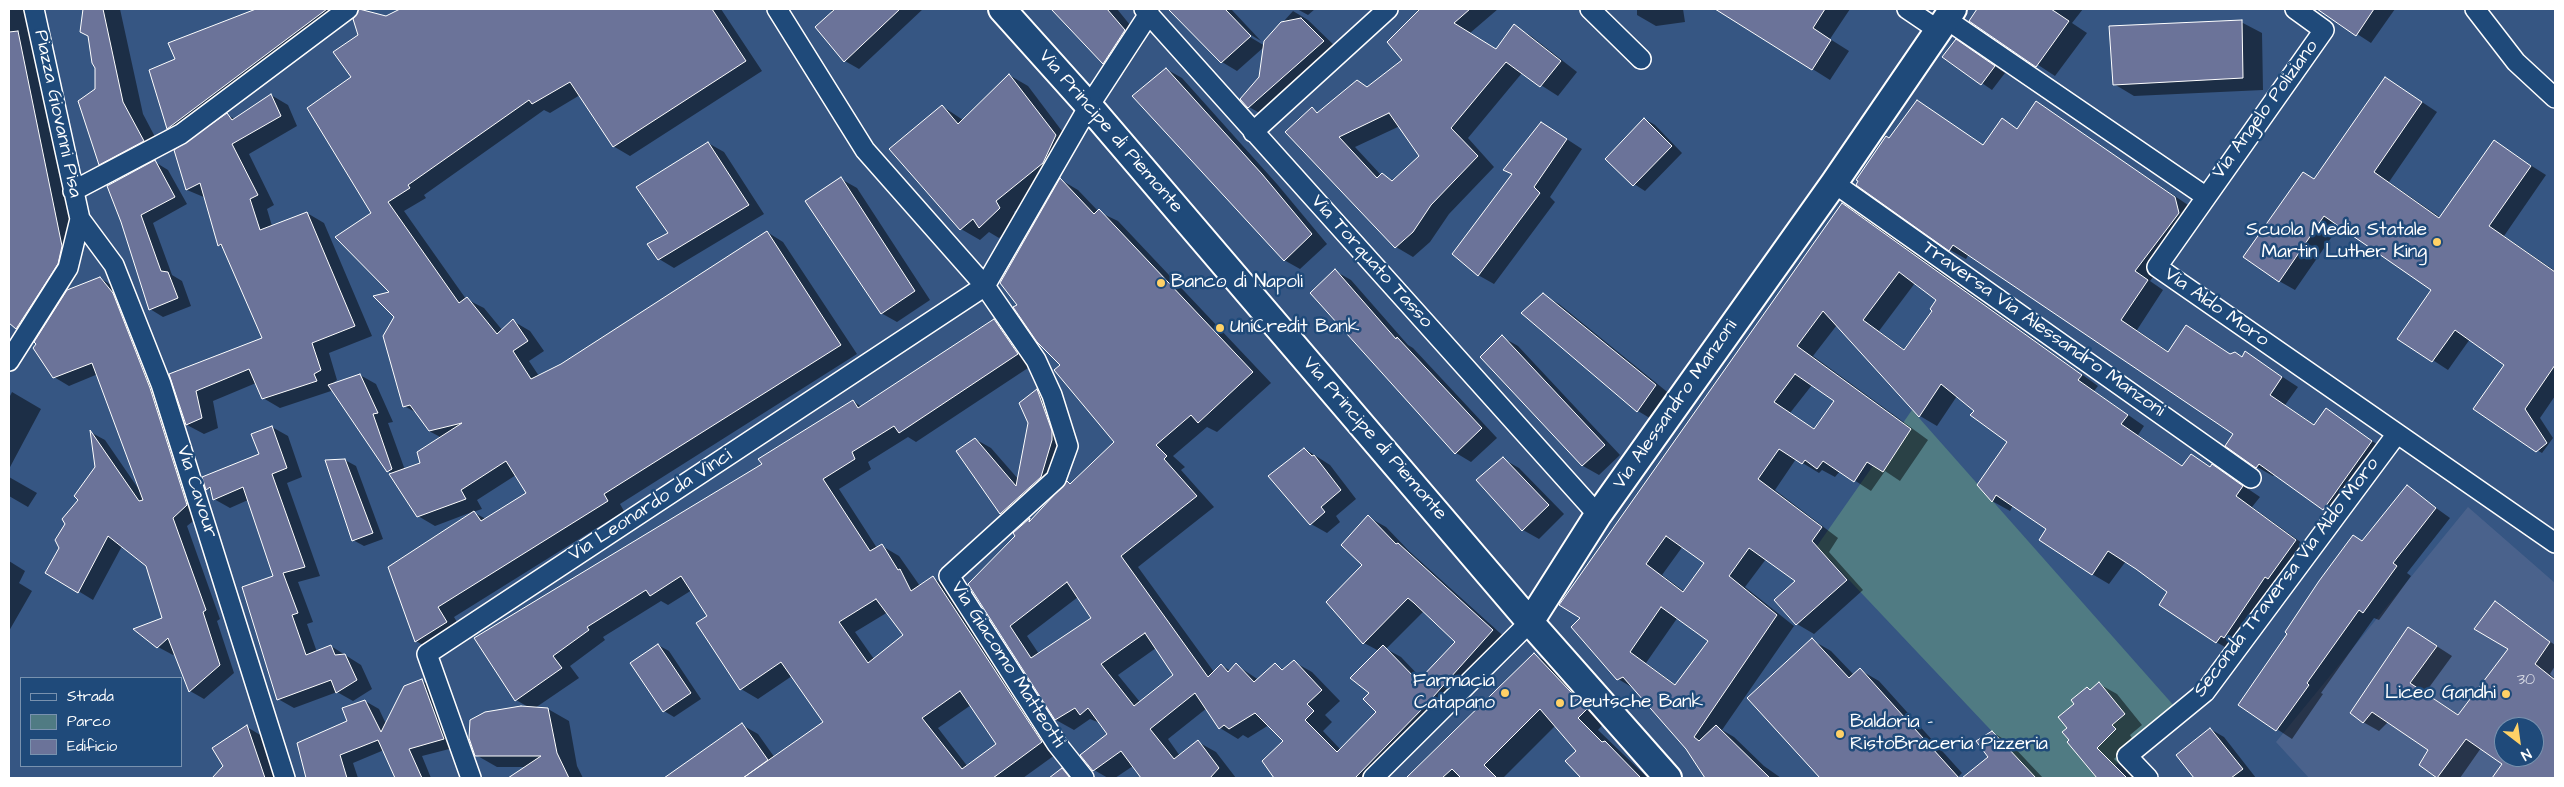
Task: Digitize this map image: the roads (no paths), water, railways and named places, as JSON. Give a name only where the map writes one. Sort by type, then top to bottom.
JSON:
[{"type":"main road","name":"Via Principe di Piemonte","points":[[1002,9],[1089,106],[1530,622],[1668,778]]},
{"type":"main road","name":"Via Alessandro Manzoni","points":[[1530,622],[1598,515],[1834,183],[1946,19]]},
{"type":"street","name":"Piazza Giovanni Pisa","points":[[34,9],[80,219]]},
{"type":"street","points":[[73,191],[181,134],[348,9]]},
{"type":"street","name":"Via Giacomo Matteotti","points":[[776,9],[865,150],[985,286],[1036,360],[1052,395],[1068,446],[1056,479],[949,576],[1056,744],[1084,778]]},
{"type":"street","points":[[985,286],[1089,106],[1145,20],[1146,9]]},
{"type":"street","name":"Via Torquato Tasso","points":[[1146,9],[1253,132],[1598,515]]},
{"type":"street","points":[[1590,9],[1641,59]]},
{"type":"street","points":[[1907,9],[1946,19],[2205,196]]},
{"type":"street","name":"Via Angelo Poliziano","points":[[2205,196],[2324,30],[2295,9]]},
{"type":"street","points":[[2475,9],[2516,62],[2555,98]]},
{"type":"street","points":[[1253,132],[1380,11]]},
{"type":"street","name":"Traversa Via Alessandro Manzoni","points":[[1834,183],[2251,478]]},
{"type":"street","name":"Via Aldo Moro","points":[[2205,196],[2157,266],[2396,435],[2555,543]]},
{"type":"street","points":[[9,361],[68,268],[80,219]]},
{"type":"street","name":"Via Cavour","points":[[80,219],[114,265],[161,384],[285,778]]},
{"type":"street","name":"Via Leonardo da Vinci","points":[[470,778],[427,654],[985,286]]},
{"type":"street","name":"Seconda Traversa Via Aldo Moro","points":[[2148,778],[2127,756],[2205,692],[2396,435]]},
{"type":"street","name":"Via Alessandro Manzoni","points":[[1373,778],[1530,622]]},
{"type":"place","name":"Scuola Media Statale Martin Luther King","points":[[2437,242]]},
{"type":"place","name":"Banco di Napoli","points":[[1161,283]]},
{"type":"place","name":"UniCredit Bank","points":[[1220,328]]},
{"type":"place","name":"Farmacia Catapano","points":[[1505,693]]},
{"type":"place","name":"Liceo Gandhi","points":[[2506,694]]},
{"type":"place","name":"Deutsche Bank","points":[[1560,703]]},
{"type":"place","name":"Baldoria - RistoBraceria Pizzeria","points":[[1840,734]]}]
